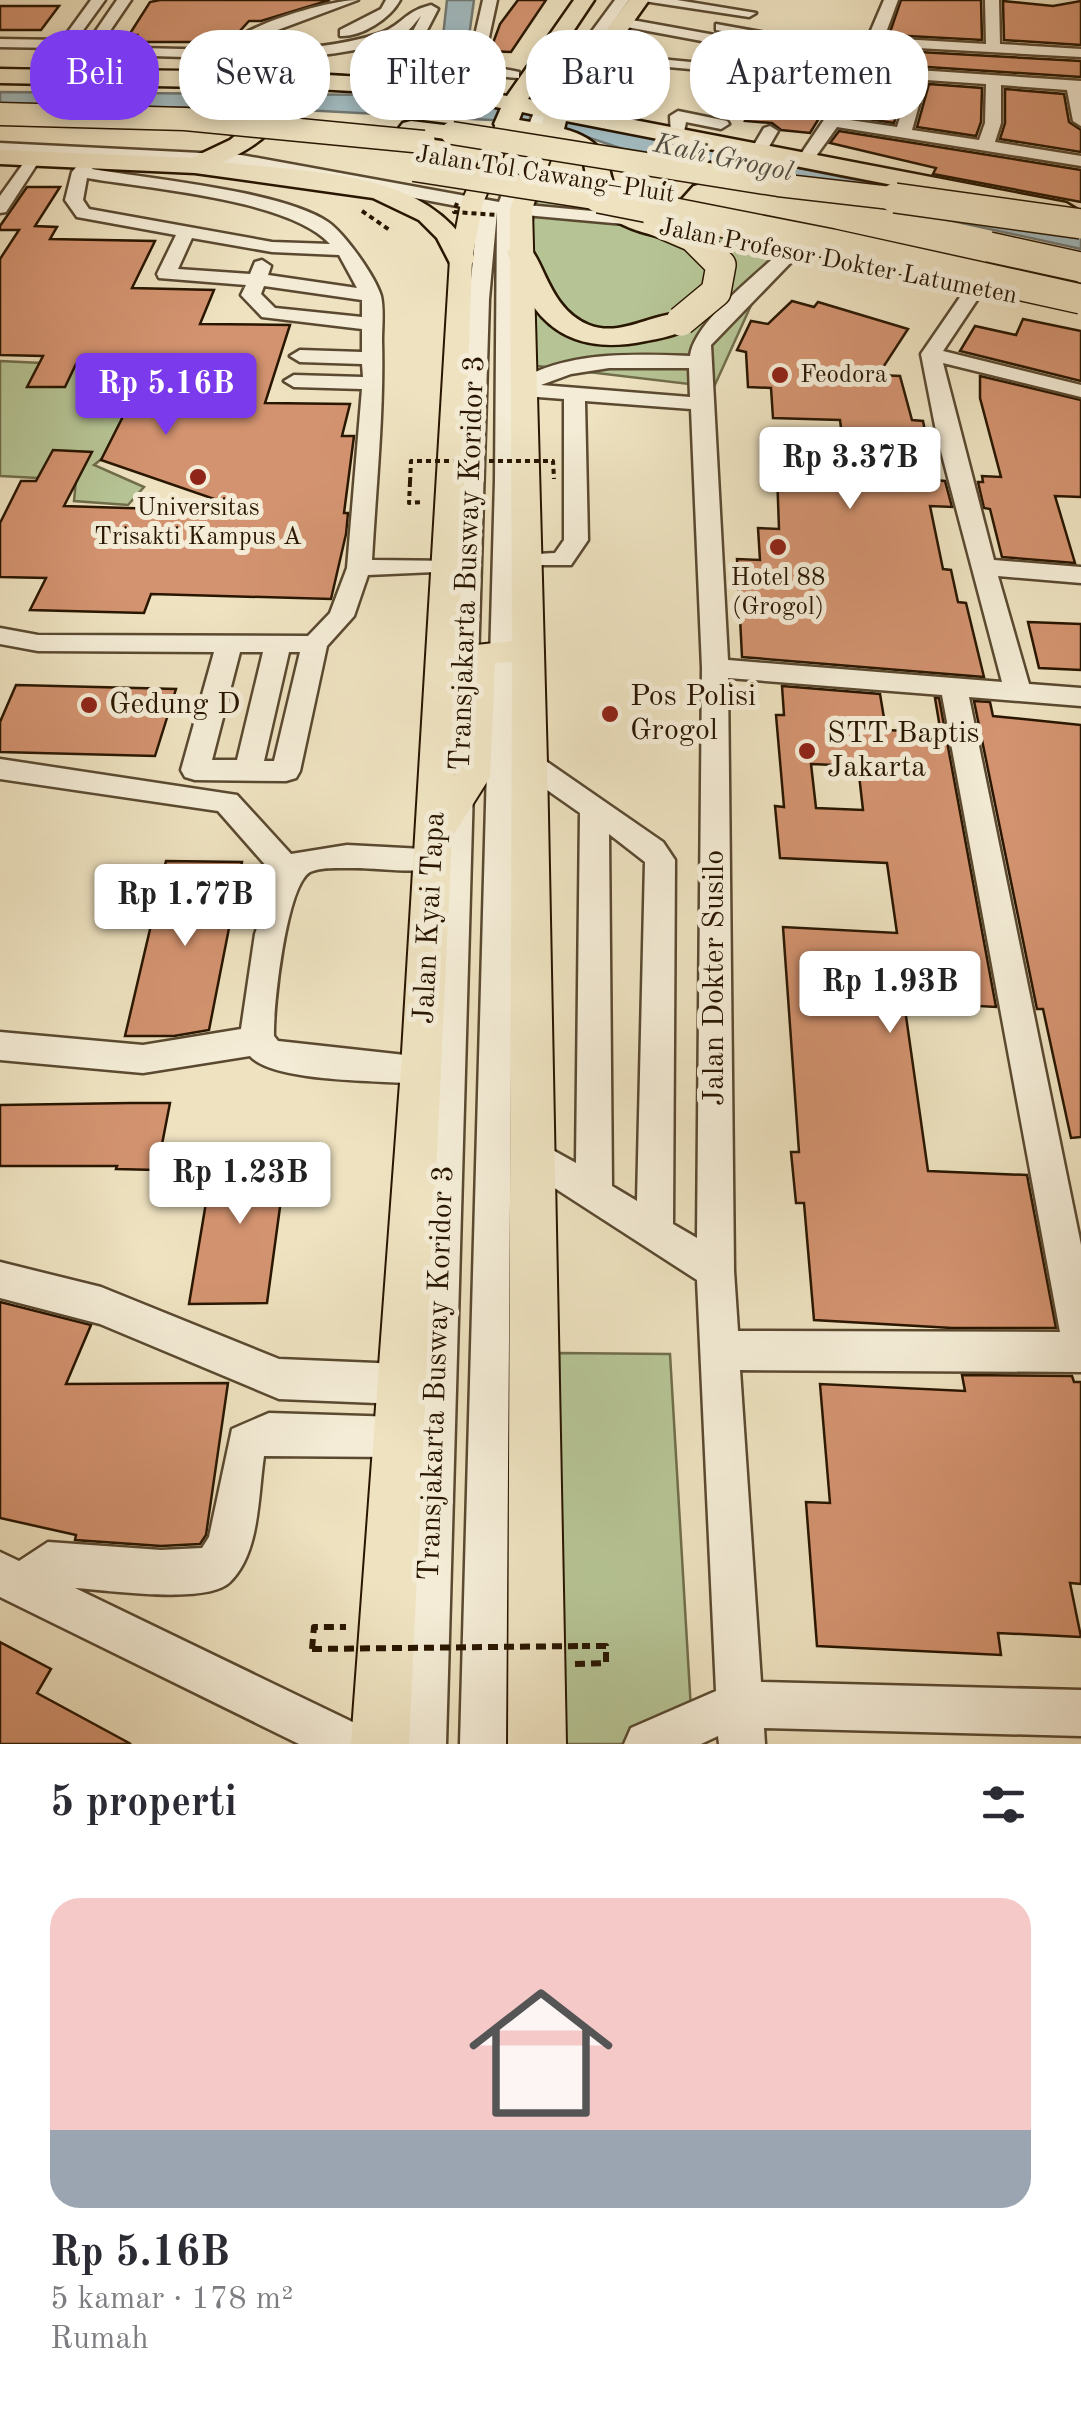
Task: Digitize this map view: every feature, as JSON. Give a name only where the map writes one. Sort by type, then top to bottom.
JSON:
[{"type":"highway","points":[[506,78],[514,75],[562,17],[588,1]]},
{"type":"highway","points":[[574,30],[588,1]]},
{"type":"highway","points":[[618,30],[634,8]]},
{"type":"highway","points":[[0,79],[30,78]]},
{"type":"highway","points":[[0,90],[152,99],[411,128],[778,185],[1081,224]]},
{"type":"highway","name":"Jalan Tol Cawang–Pluit","points":[[0,114],[185,119],[359,134],[637,174],[870,221]]},
{"type":"highway","points":[[205,162],[258,132],[261,120]]},
{"type":"highway","name":"Jalan Profesor Dokter Latumeten","points":[[535,120],[584,144],[594,154],[604,199],[609,209],[624,219],[794,249],[1081,312]]},
{"type":"highway","points":[[566,120],[670,126]]},
{"type":"highway","points":[[641,120],[805,160],[1081,214]]},
{"type":"highway","name":"Jalan Tol Cawang–Pluit","points":[[0,127],[225,135],[462,160],[806,220],[1081,282]]},
{"type":"highway","points":[[10,152],[120,144],[365,178],[426,212],[455,241],[461,259]]},
{"type":"highway","points":[[705,233],[670,216],[663,201],[683,179],[764,148]]},
{"type":"highway","points":[[10,152],[85,166],[205,162],[365,178]]},
{"type":"highway","name":"Jalan Profesor Dokter Latumeten","points":[[365,178],[502,202],[804,236],[1081,299]]},
{"type":"highway","points":[[502,202],[660,222],[693,237],[712,252],[720,265],[718,290],[708,303],[681,321],[628,336],[574,329],[558,322],[540,303],[528,278],[522,251]]},
{"type":"highway","points":[[966,242],[1081,267]]},
{"type":"main road","name":"Jalan Kyai Tapa","points":[[380,1744],[422,1069],[461,259],[502,202],[530,120]]},
{"type":"main road","name":"Jalan Kyai Tapa","points":[[530,120],[502,202],[522,251],[528,560],[514,651],[530,764],[537,1744]]},
{"type":"main road","points":[[434,846],[472,777],[479,659],[514,651]]},
{"type":"street","points":[[80,30],[98,0]]},
{"type":"street","points":[[83,30],[109,0]]},
{"type":"street","points":[[124,0],[90,51],[179,52]]},
{"type":"street","points":[[283,30],[351,0]]},
{"type":"street","points":[[490,0],[475,66],[481,71],[514,75]]},
{"type":"street","points":[[882,30],[891,0]]},
{"type":"street","points":[[992,0],[993,48]]},
{"type":"street","points":[[398,30],[433,3]]},
{"type":"street","points":[[422,30],[433,3]]},
{"type":"street","points":[[394,4],[395,30]]},
{"type":"street","points":[[297,30],[394,4]]},
{"type":"street","points":[[330,37],[394,4]]},
{"type":"street","points":[[613,30],[634,8]]},
{"type":"street","points":[[634,8],[773,16]]},
{"type":"street","points":[[634,8],[662,30]]},
{"type":"street","points":[[634,8],[744,30]]},
{"type":"street","points":[[0,43],[30,43]]},
{"type":"street","points":[[928,45],[993,48],[1055,44],[1081,54]]},
{"type":"street","points":[[928,77],[1078,86],[1081,121]]},
{"type":"street","points":[[0,79],[179,88]]},
{"type":"street","points":[[986,144],[992,123],[994,81]]},
{"type":"street","points":[[684,95],[670,126],[721,124]]},
{"type":"street","points":[[904,132],[907,120]]},
{"type":"street","points":[[805,160],[834,122],[1081,161]]},
{"type":"street","points":[[10,152],[205,162]]},
{"type":"street","points":[[0,181],[10,152]]},
{"type":"street","points":[[0,208],[10,152]]},
{"type":"street","points":[[229,645],[195,770],[286,771],[315,644],[341,616],[359,568],[374,382],[371,296],[345,250],[324,227],[298,214],[85,166],[74,200],[83,213],[185,234],[272,247],[345,250]]},
{"type":"street","points":[[365,178],[624,219]]},
{"type":"street","name":"Transjakarta Busway Koridor 3","points":[[483,1744],[514,651],[502,373],[502,202]]},
{"type":"street","name":"Transjakarta Busway Koridor 3","points":[[423,1744],[479,299],[502,202]]},
{"type":"street","points":[[298,214],[272,247],[254,279],[251,295],[270,312],[373,341]]},
{"type":"street","points":[[185,234],[166,274],[254,279],[371,296]]},
{"type":"street","points":[[524,387],[571,364],[629,360],[699,362],[700,345],[710,330],[794,249]]},
{"type":"street","points":[[976,288],[931,354],[982,567],[1018,692]]},
{"type":"street","points":[[309,334],[373,341]]},
{"type":"street","points":[[300,356],[373,341]]},
{"type":"street","points":[[931,354],[1081,390]]},
{"type":"street","name":"Jalan Dokter Susilo","points":[[699,362],[715,668],[714,1270],[740,1724]]},
{"type":"street","points":[[294,381],[374,382]]},
{"type":"street","points":[[524,387],[702,404]]},
{"type":"street","points":[[528,560],[562,560],[576,540],[574,394]]},
{"type":"street","points":[[359,568],[448,566]]},
{"type":"street","points":[[982,567],[1081,575]]},
{"type":"street","points":[[0,636],[38,643],[315,644]]},
{"type":"street","points":[[248,772],[278,645]]},
{"type":"street","points":[[715,668],[1081,697]]},
{"type":"street","points":[[954,686],[1081,1341]]},
{"type":"street","points":[[530,764],[653,850],[660,860],[655,1232]]},
{"type":"street","points":[[0,768],[227,802],[288,872]]},
{"type":"street","points":[[594,810],[594,1192]]},
{"type":"street","points":[[257,1041],[280,896],[288,872],[299,863],[323,858],[434,846]]},
{"type":"street","points":[[257,1041],[268,1052],[286,1058],[422,1069]]},
{"type":"street","points":[[0,1046],[143,1059],[257,1041]]},
{"type":"street","points":[[531,1154],[714,1270]]},
{"type":"street","points":[[0,1280],[101,1306],[279,1380],[401,1384]]},
{"type":"street","points":[[718,1350],[1081,1352]]},
{"type":"street","points":[[13,1580],[48,1564],[160,1572],[212,1569],[230,1546],[246,1443],[270,1433],[398,1437]]},
{"type":"street","points":[[13,1580],[348,1744]]},
{"type":"street","points":[[669,1740],[740,1724],[1081,1713]]},
{"type":"path","points":[[409,502],[411,461],[553,461],[554,479]]},
{"type":"path","points":[[314,1627],[312,1648],[606,1646],[606,1663]]},
{"type":"green space","points":[[538,197],[778,246],[714,387],[503,362]]},
{"type":"green space","points":[[0,361],[190,370],[137,431],[94,465],[144,487],[128,505],[74,501],[76,480],[0,476]]},
{"type":"green space","points":[[559,1353],[670,1354],[693,1744],[563,1744]]},
{"type":"water","points":[[447,0],[474,0],[470,30],[444,30]]},
{"type":"water","points":[[0,92],[30,92],[30,105],[0,105]]},
{"type":"water","points":[[159,93],[179,93],[179,108],[159,107]]},
{"type":"water","points":[[330,95],[350,95],[350,113],[330,111]]},
{"type":"water","name":"Kali Grogol","points":[[506,110],[526,114],[526,120],[585,124],[1081,226],[1081,249],[623,149],[578,134],[491,120],[506,120]]},
{"type":"building","points":[[330,0],[261,21],[249,21],[241,30],[179,30],[179,42],[159,42],[159,30],[132,30],[150,2]]},
{"type":"building","points":[[518,0],[546,0],[511,52],[506,52],[506,30],[498,30]]},
{"type":"building","points":[[901,0],[981,0],[982,40],[928,37],[928,30],[891,30]]},
{"type":"building","points":[[1003,1],[1053,6],[1081,1],[1081,45],[1004,40]]},
{"type":"building","points":[[0,6],[59,6],[41,30],[0,30]]},
{"type":"building","points":[[928,52],[1081,61],[1081,77],[928,67]]},
{"type":"building","points":[[929,84],[982,88],[981,122],[976,136],[917,127],[919,120],[928,120]]},
{"type":"building","points":[[1005,89],[1064,94],[1069,122],[1081,130],[1081,152],[1000,139],[1005,123]]},
{"type":"building","points":[[745,120],[818,120],[810,133]]},
{"type":"building","points":[[839,131],[1081,170],[1081,202],[933,174],[936,168],[830,143]]},
{"type":"building","points":[[27,187],[60,187],[35,226],[57,227],[50,239],[155,241],[132,288],[214,290],[200,324],[290,325],[265,403],[350,404],[342,436],[354,436],[344,513],[348,513],[346,534],[331,599],[151,594],[144,613],[30,610],[46,578],[0,577],[0,523],[21,481],[36,481],[53,450],[92,452],[64,506],[252,512],[101,460],[149,365],[76,364],[65,387],[27,387],[43,356],[0,355],[0,259],[19,230],[0,230],[0,226]]},
{"type":"building","points":[[792,301],[814,307],[818,302],[908,329],[878,375],[900,376],[912,420],[923,421],[935,480],[945,481],[952,507],[930,506],[943,569],[951,570],[958,602],[966,603],[984,677],[742,657],[737,559],[760,560],[758,528],[779,529],[777,473],[847,475],[840,420],[773,418],[771,388],[748,387],[746,352],[737,350],[751,321],[768,324]]},
{"type":"building","points":[[1023,319],[1081,331],[1081,381],[960,351],[975,326],[1016,335]]},
{"type":"building","points":[[980,376],[1081,400],[1081,497],[1055,496],[1075,563],[1002,557],[990,509],[984,508],[978,482],[983,482],[982,476],[1001,477],[980,398]]},
{"type":"building","points":[[1028,622],[1081,624],[1081,670],[1039,668]]},
{"type":"building","name":"Gedung D","points":[[16,685],[176,689],[155,756],[0,752],[0,722]]},
{"type":"building","points":[[782,686],[880,694],[886,730],[929,732],[928,727],[940,728],[935,698],[939,698],[996,1007],[904,1002],[928,1171],[1027,1175],[1056,1328],[952,1328],[814,1320],[804,1203],[796,1203],[791,1152],[799,1152],[783,927],[897,933],[887,863],[780,858],[775,806],[784,807],[776,715],[784,715]],"holes":[[[811,764],[858,766],[863,810],[816,808]]]},
{"type":"building","points":[[974,701],[990,702],[993,716],[1081,725],[1081,1137],[1071,1138],[1043,1009],[1037,1009]]},
{"type":"building","points":[[166,861],[242,862],[209,1030],[174,1036],[125,1036]]},
{"type":"building","points":[[170,1103],[157,1170],[0,1166],[0,1105]]},
{"type":"building","points":[[288,1148],[267,1303],[189,1304],[215,1149]]},
{"type":"building","points":[[0,1302],[91,1325],[66,1384],[228,1383],[206,1535],[200,1544],[161,1546],[75,1540],[76,1535],[0,1518]]},
{"type":"building","points":[[962,1375],[1072,1376],[1074,1382],[1081,1382],[1081,1584],[1070,1583],[1081,1637],[998,1633],[1001,1655],[817,1646],[806,1502],[830,1503],[820,1384],[965,1391]]},
{"type":"building","points":[[0,1642],[51,1669],[37,1693],[131,1744],[0,1744]]},
{"type":"place","name":"Feodora","points":[[780,375]]},
{"type":"place","name":"Universitas Trisakti Kampus A","points":[[198,477]]},
{"type":"place","name":"Hotel 88 (Grogol)","points":[[778,547]]},
{"type":"place","name":"Gedung D","points":[[89,705]]},
{"type":"place","name":"Pos Polisi Grogol","points":[[610,714]]},
{"type":"place","name":"STT Baptis Jakarta","points":[[807,751]]}]
